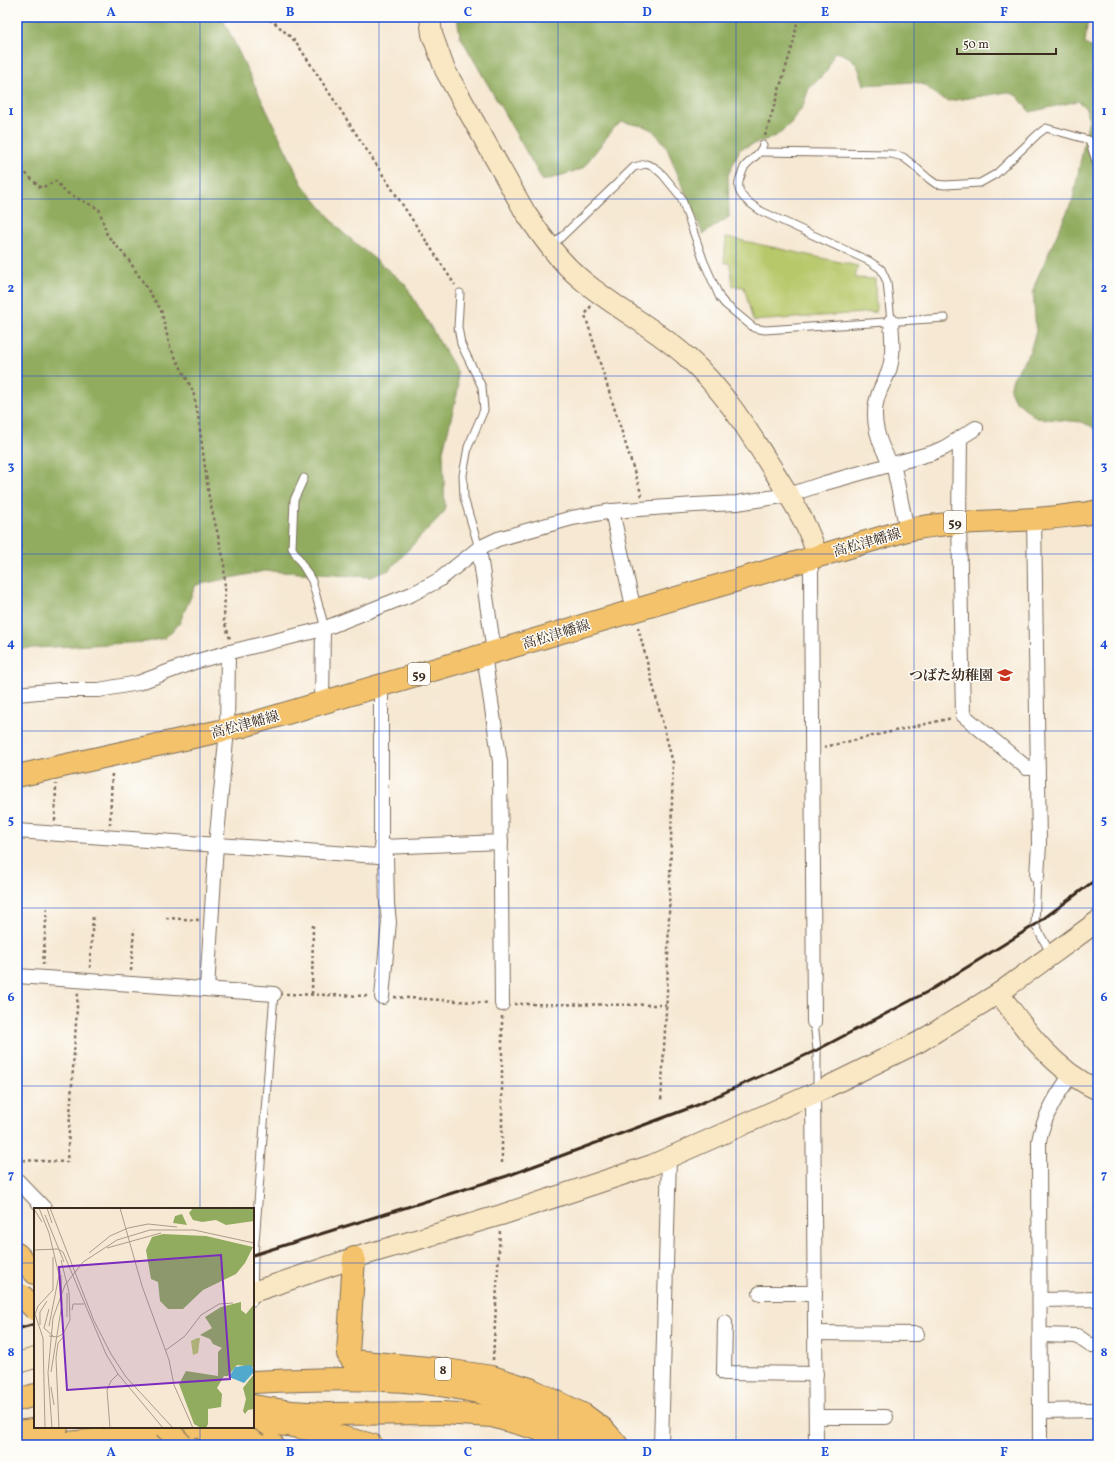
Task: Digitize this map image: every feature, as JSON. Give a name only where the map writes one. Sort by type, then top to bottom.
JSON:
[{"type":"main road","name":"高松津幡線","points":[[17,776],[227,730],[907,530],[931,525],[959,522],[1034,519],[1098,511]]},
{"type":"main road","points":[[17,1254],[34,1272]]},
{"type":"main road","name":"8","points":[[354,1258],[348,1354],[353,1361],[439,1369],[492,1377],[530,1390],[584,1415],[603,1429],[617,1445]]},
{"type":"main road","points":[[254,1382],[301,1380],[386,1380],[434,1385],[487,1394],[529,1408],[560,1422],[589,1445]]},
{"type":"main road","points":[[254,1406],[292,1412],[351,1414],[442,1413],[492,1416],[538,1429],[569,1445]]},
{"type":"main road","points":[[17,1421],[34,1417]]},
{"type":"main road","points":[[254,1423],[288,1425],[372,1445]]},
{"type":"main road","points":[[17,1432],[49,1428]]},
{"type":"main road","points":[[166,1428],[182,1445]]},
{"type":"main road","points":[[202,1428],[231,1445]]},
{"type":"main road","points":[[231,1428],[258,1445]]},
{"type":"main road","points":[[44,1445],[110,1439],[174,1439],[273,1445]]},
{"type":"street","points":[[430,17],[432,34],[445,70],[526,212],[550,248],[565,264],[598,293],[660,335],[703,371],[742,420],[789,496],[814,544],[811,571],[814,1022]]},
{"type":"street","points":[[891,321],[892,342],[890,368],[876,403],[875,421],[879,438],[894,468],[907,530]]},
{"type":"street","points":[[17,694],[59,690],[99,690],[138,683],[194,662],[323,629],[412,594],[439,580],[479,548],[498,539],[520,532],[572,518],[612,511],[737,503],[789,496],[825,483],[932,453],[960,439],[976,428]]},
{"type":"street","points":[[960,439],[959,522],[963,715],[1027,768],[1037,767]]},
{"type":"street","points":[[612,511],[634,611]]},
{"type":"street","points":[[1034,519],[1039,844],[1037,876]]},
{"type":"street","points":[[479,548],[500,762],[502,1004]]},
{"type":"street","points":[[322,703],[323,629]]},
{"type":"street","points":[[207,989],[216,845],[227,730],[231,652]]},
{"type":"street","points":[[381,685],[380,840],[386,856],[389,922],[382,996]]},
{"type":"street","points":[[17,831],[378,856],[383,847]]},
{"type":"street","points":[[383,847],[501,842]]},
{"type":"street","points":[[254,1295],[354,1258],[501,1215],[652,1165],[815,1093],[918,1042],[999,993],[1098,921]]},
{"type":"street","points":[[17,976],[274,994]]},
{"type":"street","points":[[999,993],[1025,1030],[1040,1047],[1072,1074],[1098,1090]]},
{"type":"street","points":[[1040,1445],[1040,1141],[1041,1131],[1060,1090],[1072,1074]]},
{"type":"street","points":[[815,1093],[816,1445]]},
{"type":"street","points":[[661,1445],[669,1157]]},
{"type":"street","points":[[17,1180],[44,1208]]},
{"type":"street","points":[[760,1293],[815,1293]]},
{"type":"street","points":[[1040,1300],[1098,1299]]},
{"type":"street","points":[[725,1322],[724,1373],[816,1374]]},
{"type":"street","points":[[815,1333],[917,1334]]},
{"type":"street","points":[[1040,1335],[1077,1336],[1090,1345],[1098,1345]]},
{"type":"street","points":[[17,1363],[34,1358]]},
{"type":"street","points":[[1040,1411],[1098,1410]]},
{"type":"street","points":[[816,1417],[886,1417]]},
{"type":"lane","points":[[891,321],[887,282],[881,269],[869,261],[761,211],[745,200],[741,195],[738,188],[745,167],[762,148],[892,154],[908,160],[929,180],[936,184],[945,185],[980,183],[996,174],[1046,128],[1089,140],[1098,166]]},
{"type":"lane","points":[[550,248],[634,167],[646,164],[654,167],[681,197],[704,262],[720,298],[754,328],[765,330],[945,318]]},
{"type":"lane","points":[[460,293],[458,327],[461,344],[482,387],[484,410],[468,447],[462,475],[464,498],[479,548]]},
{"type":"lane","points":[[304,478],[294,500],[292,548],[312,581],[323,621],[323,629]]},
{"type":"lane","points":[[1037,876],[1035,925],[1051,955]]},
{"type":"lane","points":[[254,1271],[274,994]]},
{"type":"lane","points":[[814,1022],[817,1050],[815,1093]]},
{"type":"path","points":[[264,17],[274,22],[296,42],[460,293]]},
{"type":"path","points":[[762,148],[792,44],[798,17]]},
{"type":"path","points":[[17,165],[41,188],[56,181],[66,192],[99,209],[107,234],[128,259],[161,310],[170,347],[193,391],[197,409],[209,497],[224,561],[224,621],[231,652]]},
{"type":"path","points":[[598,293],[585,315],[646,508]]},
{"type":"path","points":[[17,541],[21,545],[17,561]]},
{"type":"path","points":[[634,611],[673,763],[666,1005],[661,1102]]},
{"type":"path","points":[[812,750],[963,715]]},
{"type":"path","points":[[110,838],[113,755]]},
{"type":"path","points":[[54,834],[57,768]]},
{"type":"path","points":[[42,977],[47,907]]},
{"type":"path","points":[[17,1160],[67,1162],[84,980],[93,915]]},
{"type":"path","points":[[166,918],[211,921]]},
{"type":"path","points":[[312,994],[313,925]]},
{"type":"path","points":[[131,984],[134,929]]},
{"type":"path","points":[[274,994],[382,996],[502,1004],[666,1005]]},
{"type":"path","points":[[502,1004],[502,1163]]},
{"type":"path","points":[[492,1377],[501,1215]]},
{"type":"green space","points":[[17,17],[222,17],[302,184],[342,232],[405,284],[457,371],[458,390],[443,451],[445,511],[389,570],[371,577],[265,571],[196,585],[179,624],[165,638],[146,642],[17,649]]},
{"type":"green space","points":[[457,17],[1088,17],[1085,44],[1098,51],[1098,432],[1091,426],[1081,422],[1036,418],[1014,399],[1010,390],[1013,378],[1030,351],[1036,331],[1033,291],[1036,281],[1073,199],[1089,118],[1086,109],[1078,101],[1030,112],[1017,96],[1008,92],[949,101],[940,98],[925,85],[914,82],[864,85],[858,67],[852,59],[834,52],[827,71],[809,88],[803,106],[791,123],[776,136],[740,149],[728,175],[729,217],[703,234],[665,144],[652,130],[643,126],[622,122],[614,128],[582,169],[543,181],[460,36]]},
{"type":"green space","points":[[726,237],[858,266],[855,278],[875,279],[876,312],[753,321],[744,287],[733,286],[730,264],[724,262]]},
{"type":"railway","points":[[254,1255],[507,1176],[695,1106],[817,1050],[927,992],[1035,925],[1098,878]]},
{"type":"railway","points":[[17,1329],[34,1324]]},
{"type":"place","name":"つばた幼稚園","points":[[1005,675]]}]
